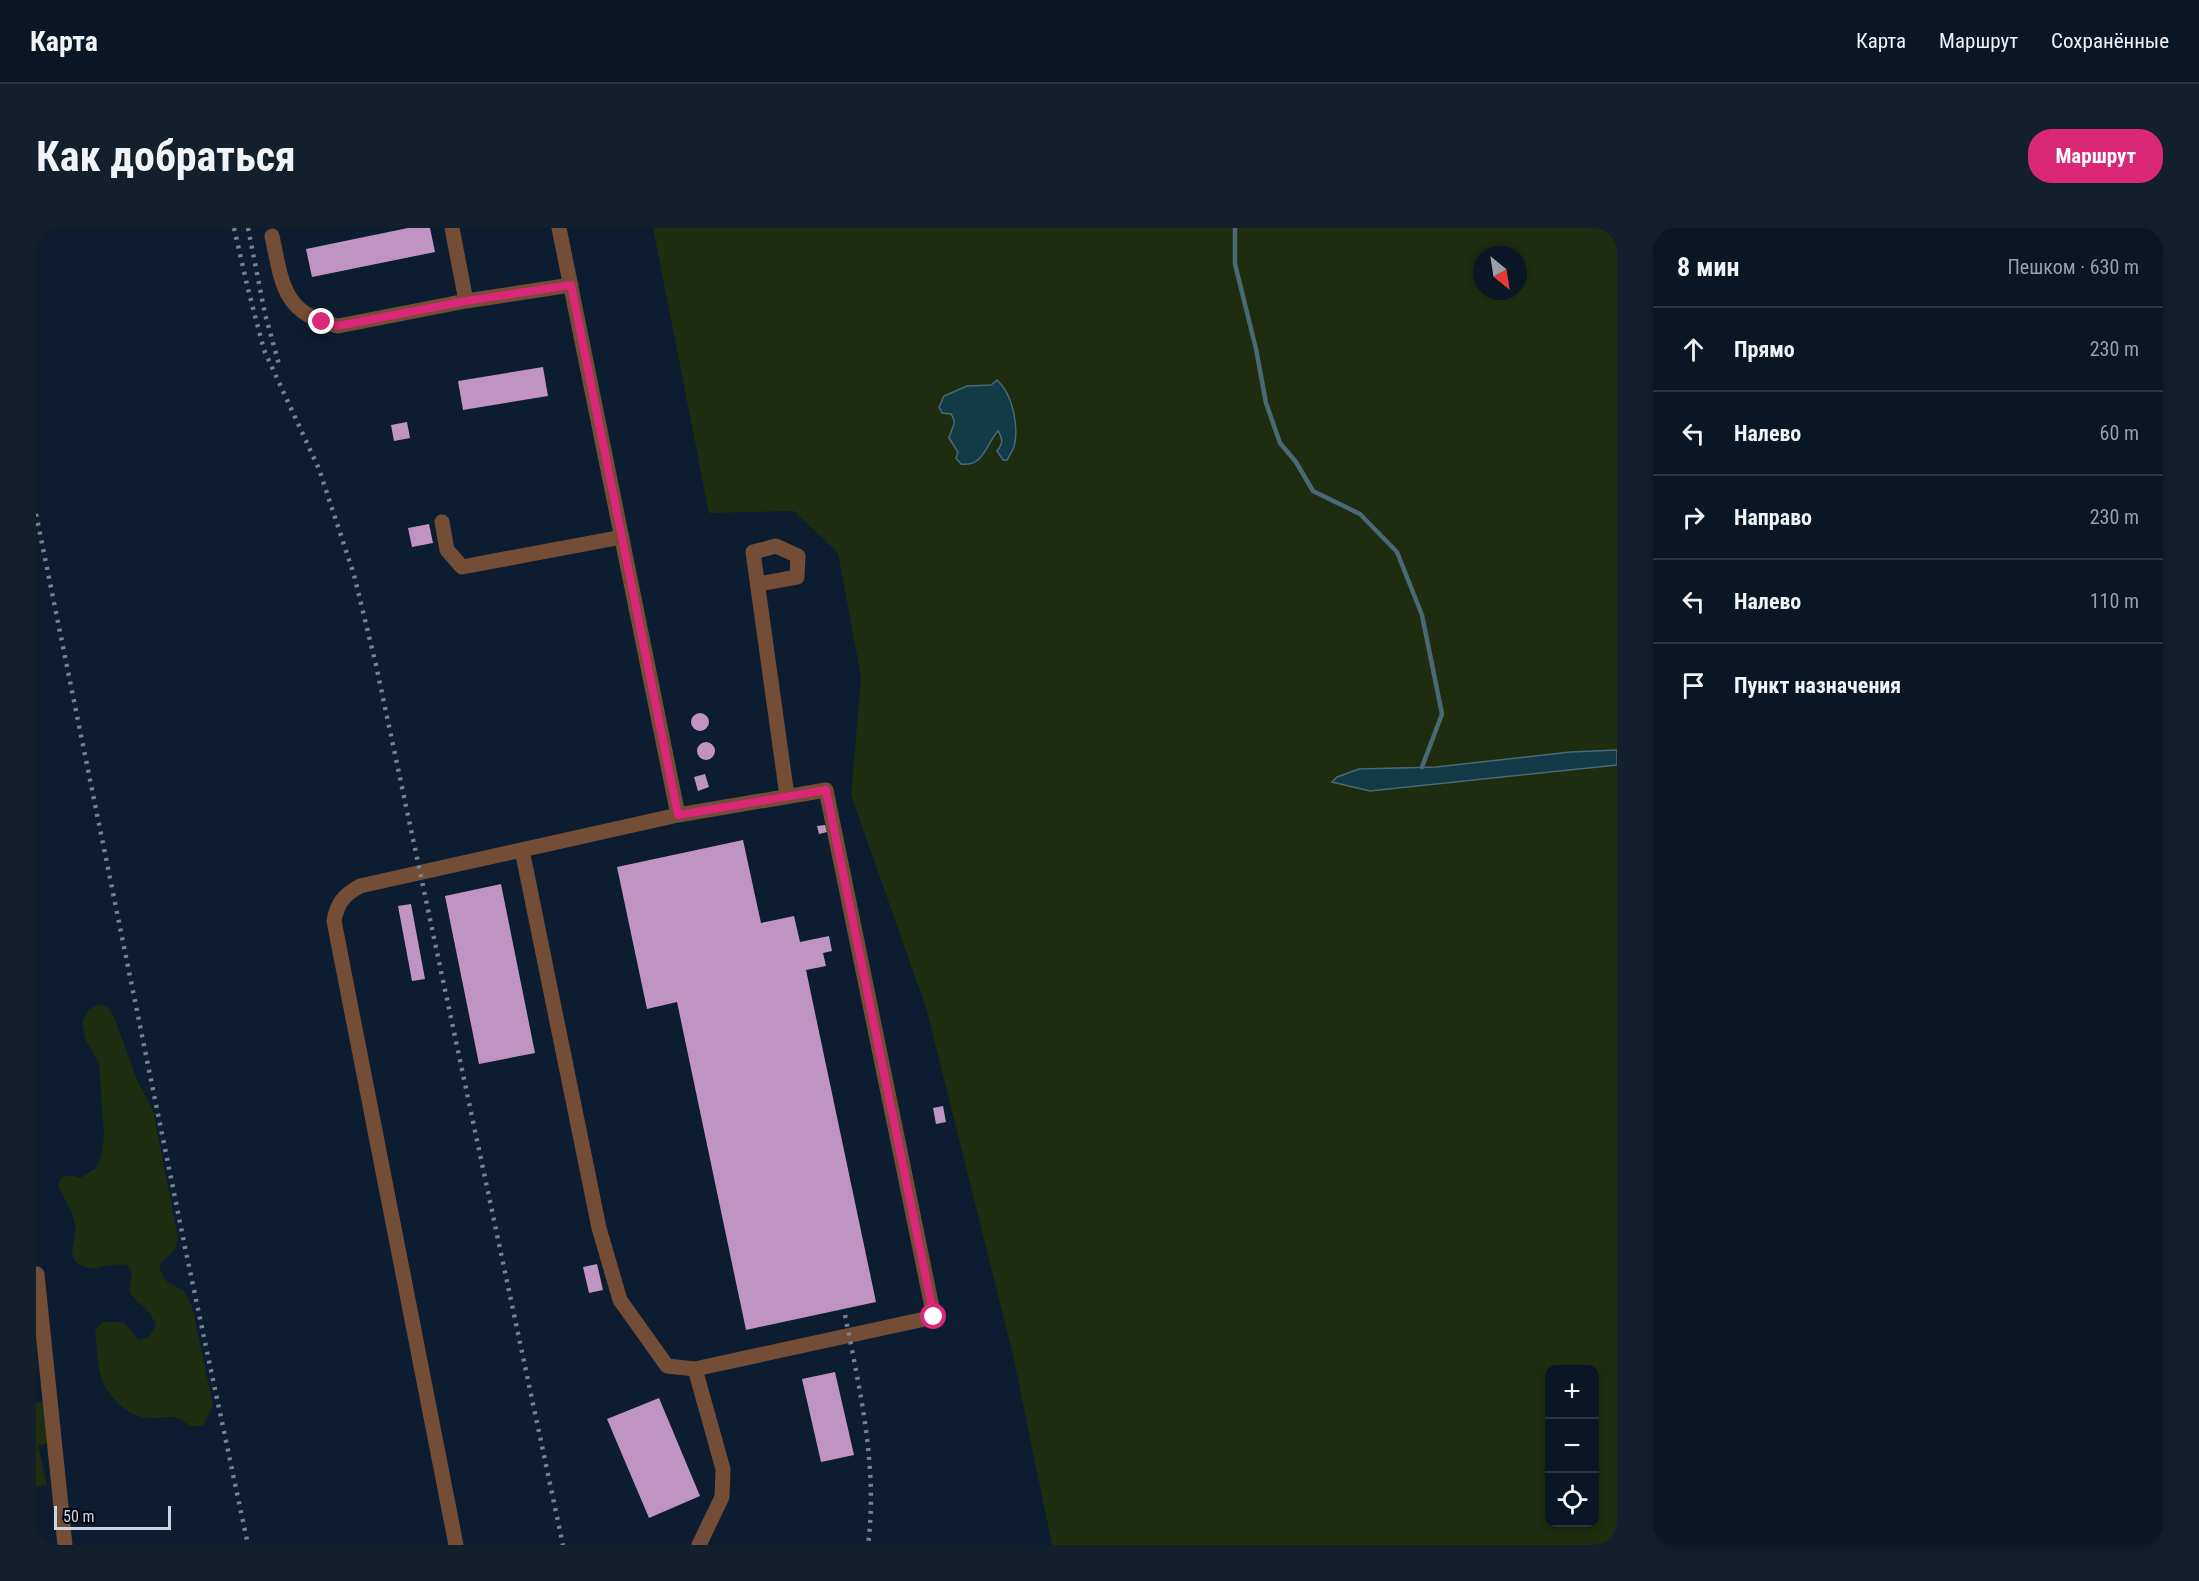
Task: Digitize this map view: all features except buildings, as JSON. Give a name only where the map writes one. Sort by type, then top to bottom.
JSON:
[{"type":"street","points":[[452,228],[466,301]]},
{"type":"street","points":[[559,228],[678,815]]},
{"type":"street","points":[[272,236],[284,288],[294,304],[302,312],[322,322],[338,326],[466,301],[571,285]]},
{"type":"street","points":[[442,522],[447,550],[462,567],[622,537]]},
{"type":"street","points":[[758,584],[787,796]]},
{"type":"street","points":[[456,1545],[334,921],[336,909],[341,900],[360,886],[678,815],[826,790],[934,1317],[695,1369],[667,1366],[620,1300],[599,1228],[522,850]]},
{"type":"street","points":[[37,1274],[65,1545]]},
{"type":"street","points":[[695,1369],[723,1469],[722,1497],[699,1545]]},
{"type":"green space","points":[[653,228],[1617,228],[1617,1545],[1052,1545],[1014,1360],[926,1008],[851,795],[861,677],[838,553],[794,511],[709,513]]},
{"type":"green space","points":[[98,1004],[108,1007],[114,1017],[138,1082],[153,1110],[178,1238],[174,1251],[160,1264],[160,1270],[167,1282],[184,1291],[192,1306],[213,1406],[203,1426],[189,1426],[175,1417],[150,1418],[133,1414],[118,1403],[106,1389],[100,1373],[95,1330],[103,1322],[123,1322],[139,1340],[148,1338],[156,1325],[147,1311],[129,1292],[132,1272],[127,1265],[92,1268],[75,1261],[72,1250],[74,1220],[58,1186],[61,1178],[70,1175],[80,1178],[96,1168],[101,1157],[104,1137],[99,1063],[86,1041],[82,1023],[88,1010]]},
{"type":"green space","points":[[45,1401],[50,1442],[38,1446],[47,1485],[36,1487],[36,1403]]},
{"type":"water","points":[[997,380],[1003,386],[1011,402],[1016,430],[1014,447],[1007,460],[1003,460],[997,451],[1002,441],[998,431],[980,458],[969,464],[961,464],[956,458],[958,452],[949,438],[954,423],[953,417],[951,414],[942,413],[939,407],[944,396],[967,386],[991,385]]},
{"type":"water","points":[[1617,750],[1617,765],[1370,791],[1332,782],[1337,777],[1359,769],[1436,767],[1570,752]]},
{"type":"waterway","points":[[1235,228],[1235,264],[1256,349],[1266,403],[1280,443],[1296,462],[1313,491],[1360,514],[1397,552],[1422,615],[1442,714],[1422,767]]},
{"type":"railway","points":[[234,228],[264,350],[319,469],[354,575],[376,665],[563,1545]]},
{"type":"railway","points":[[248,228],[265,314],[280,368]]},
{"type":"railway","points":[[36,514],[248,1545]]},
{"type":"railway","points":[[845,1315],[862,1401],[869,1458],[871,1487],[868,1545]]},
{"type":"route","points":[[322,322],[338,326],[466,301],[571,285],[678,815],[826,790],[934,1317]]}]
